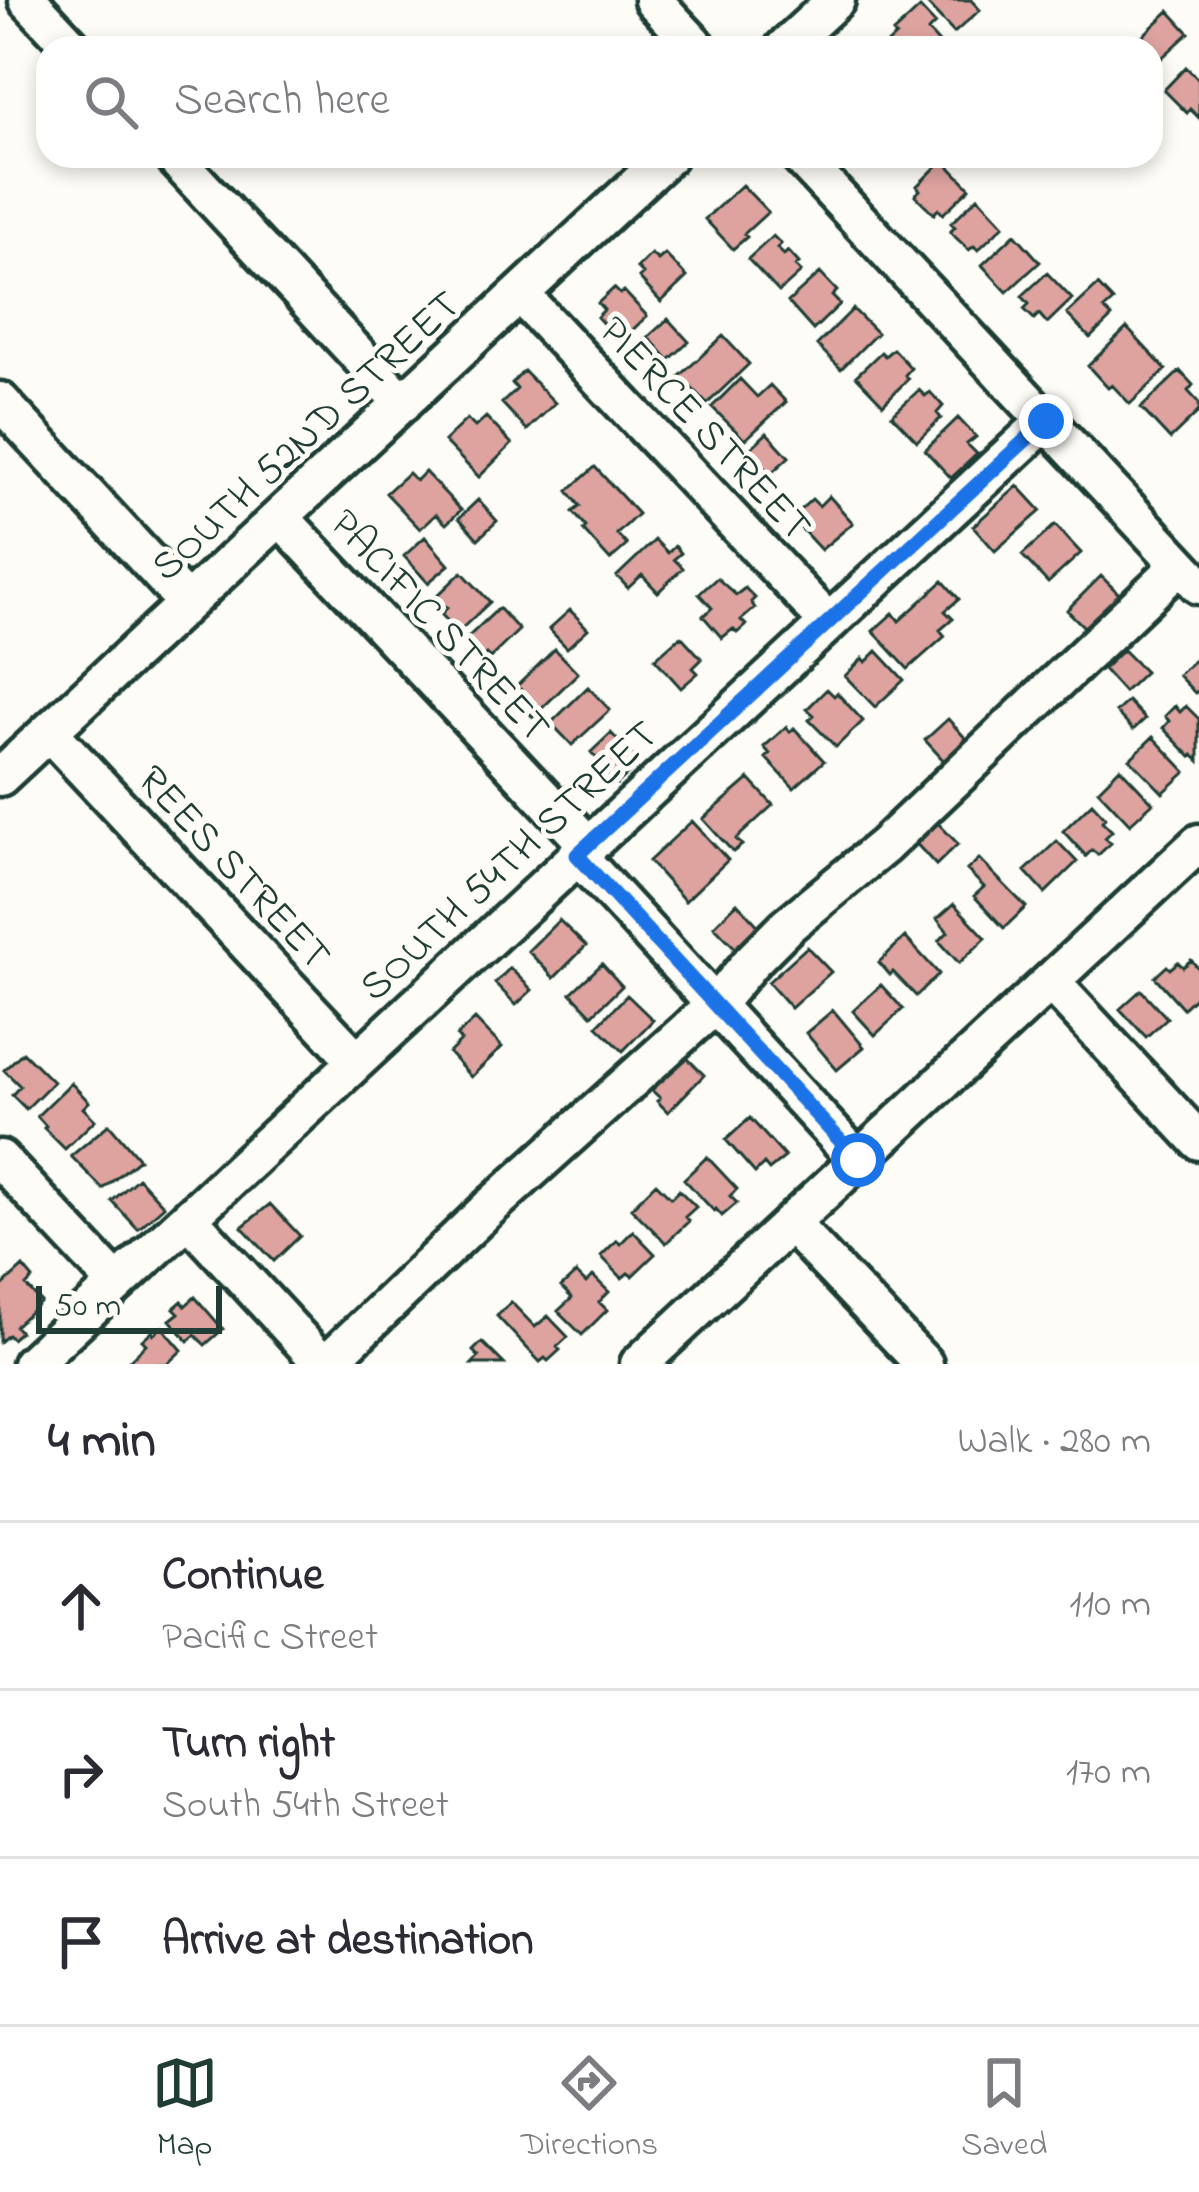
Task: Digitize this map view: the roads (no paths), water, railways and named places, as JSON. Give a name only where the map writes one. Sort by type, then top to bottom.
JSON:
[{"type":"street","points":[[28,0],[62,36]]},
{"type":"street","points":[[653,0],[687,36]]},
{"type":"street","points":[[797,36],[836,0]]},
{"type":"street","points":[[184,168],[403,403]]},
{"type":"street","name":"SOUTH 52ND STREET","points":[[0,777],[655,168]]},
{"type":"street","points":[[188,1218],[324,1364],[716,1004],[787,926],[1190,575],[810,168]]},
{"type":"street","name":"PIERCE STREET","points":[[520,294],[828,622]]},
{"type":"street","points":[[0,401],[188,602]]},
{"type":"street","name":"SOUTH 54TH STREET","points":[[31,1364],[1046,421]]},
{"type":"street","name":"PACIFIC STREET","points":[[280,517],[858,1160]]},
{"type":"street","name":"REES STREET","points":[[49,732],[357,1061]]},
{"type":"street","points":[[648,1361],[1199,843]]},
{"type":"street","points":[[1051,982],[1199,1142]]},
{"type":"street","points":[[0,1159],[117,1284]]},
{"type":"street","points":[[791,1224],[924,1364]]}]
